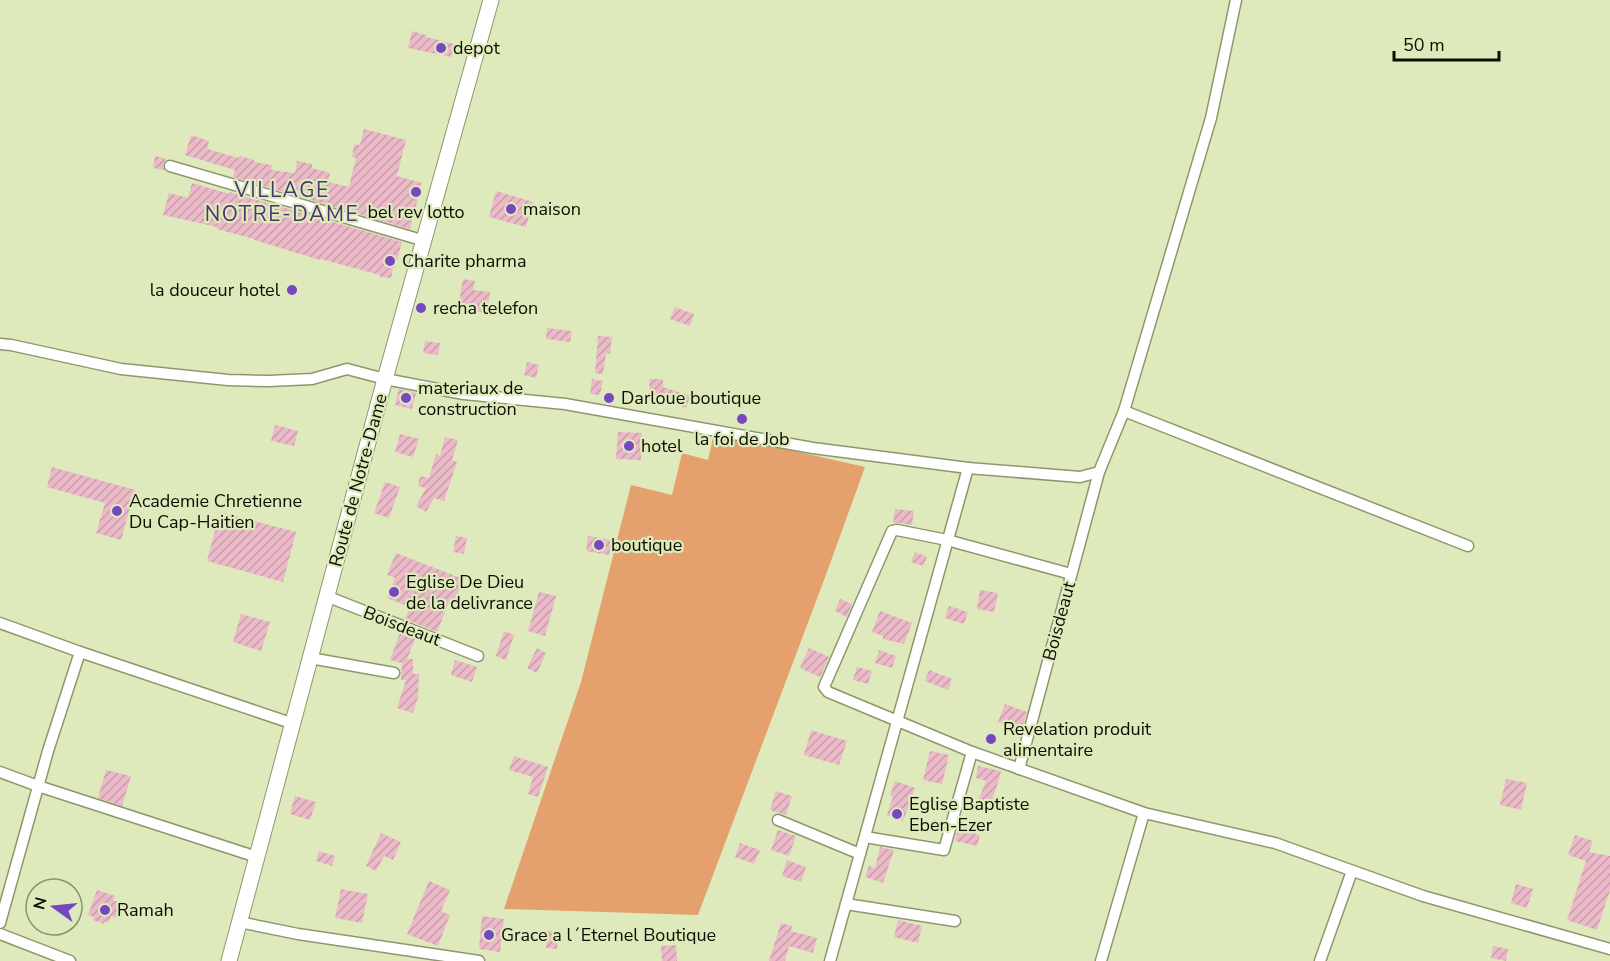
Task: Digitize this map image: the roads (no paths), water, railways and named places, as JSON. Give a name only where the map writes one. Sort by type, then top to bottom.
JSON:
[{"type":"street","name":"Route de Notre-Dame","points":[[229,961],[326,597],[396,381],[424,241],[491,0]]},
{"type":"street","name":"Boisdeaut","points":[[1019,769],[1099,472],[1124,411],[1211,118],[1236,0]]},
{"type":"street","points":[[170,166],[424,241]]},
{"type":"street","points":[[0,344],[121,369],[228,380],[312,379],[347,369],[464,394],[565,404],[813,448],[968,468],[1080,477],[1099,472]]},
{"type":"street","points":[[1124,411],[1468,546]]},
{"type":"street","points":[[830,961],[968,468]]},
{"type":"street","points":[[1071,574],[947,540],[892,531],[824,687],[828,692],[972,752],[1144,813],[1275,843],[1424,896],[1610,949]]},
{"type":"street","name":"Boisdeaut","points":[[326,597],[478,656]]},
{"type":"street","points":[[0,622],[80,652],[294,724]]},
{"type":"street","points":[[0,923],[48,751],[80,652]]},
{"type":"street","points":[[310,658],[394,673]]},
{"type":"street","points":[[865,837],[944,850],[972,752]]},
{"type":"street","points":[[0,772],[257,858]]},
{"type":"street","points":[[1101,961],[1144,813]]},
{"type":"street","points":[[778,820],[860,854]]},
{"type":"street","points":[[1320,961],[1352,871]]},
{"type":"street","points":[[846,904],[955,921]]},
{"type":"street","points":[[239,922],[356,943],[479,961]]},
{"type":"street","points":[[0,934],[70,961]]},
{"type":"place","name":"depot","points":[[441,48]]},
{"type":"place","name":"bel rev lotto","points":[[416,192]]},
{"type":"place","name":"maison","points":[[511,209]]},
{"type":"place","name":"Charite pharma","points":[[390,261]]},
{"type":"place","name":"la douceur hotel","points":[[292,290]]},
{"type":"place","name":"recha telefon","points":[[421,308]]},
{"type":"place","name":"materiaux de construction","points":[[406,398]]},
{"type":"place","name":"Darloue boutique","points":[[609,398]]},
{"type":"place","name":"la foi de Job","points":[[742,419]]},
{"type":"place","name":"hotel","points":[[629,446]]},
{"type":"place","name":"Academie Chretienne Du Cap-Haitien","points":[[117,511]]},
{"type":"place","name":"boutique","points":[[599,545]]},
{"type":"place","name":"Eglise De Dieu de la delivrance","points":[[394,592]]},
{"type":"place","name":"Revelation produit alimentaire","points":[[991,739]]},
{"type":"place","name":"Eglise Baptiste Eben-Ezer","points":[[897,814]]},
{"type":"place","name":"Ramah","points":[[105,910]]},
{"type":"place","name":"Grace a l´Eternel Boutique","points":[[489,935]]},
{"type":"district","name":"VILLAGE NOTRE-DAME","points":[[282,202]]}]
